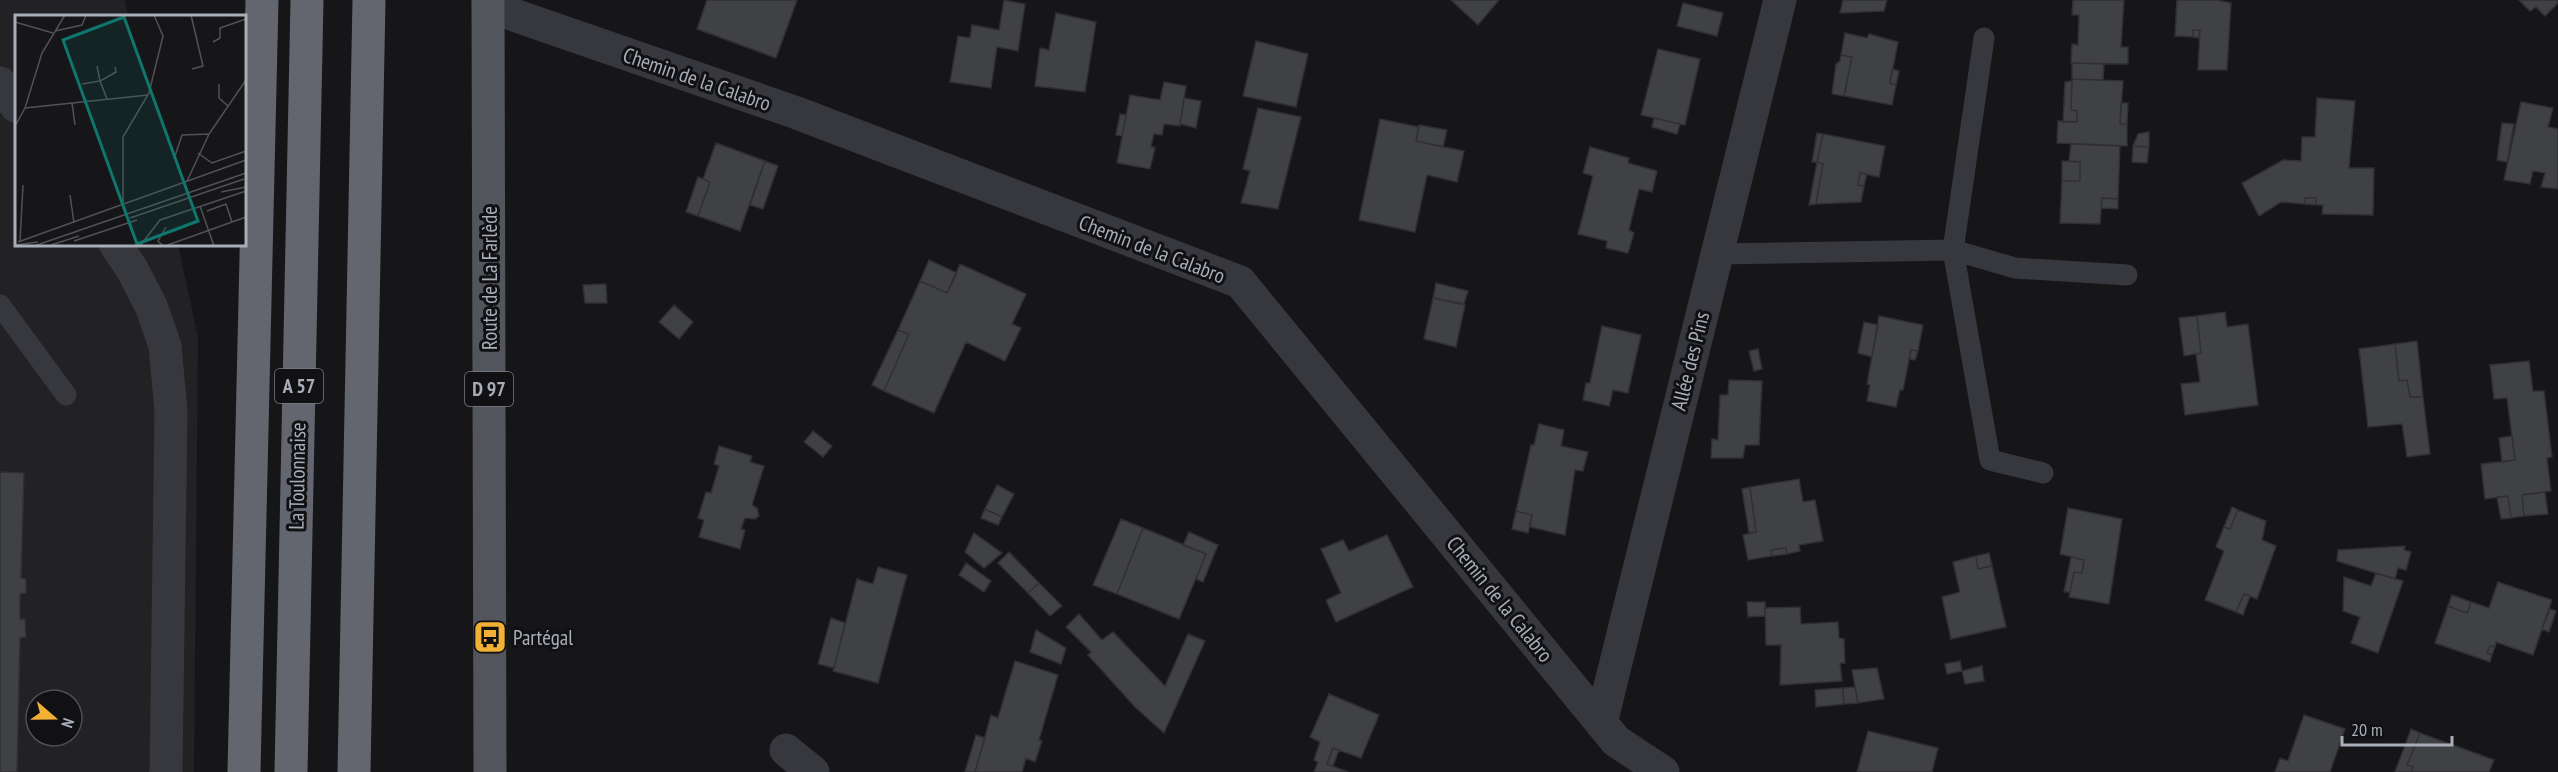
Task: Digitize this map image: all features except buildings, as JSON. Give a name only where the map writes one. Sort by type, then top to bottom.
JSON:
[{"type":"highway","points":[[244,772],[262,0]]},
{"type":"highway","name":"La Toulonnaise","points":[[291,772],[307,0]]},
{"type":"highway","points":[[354,772],[369,0]]},
{"type":"main road","name":"Route de La Farlède","points":[[488,3],[490,772]]},
{"type":"street","name":"Allée des Pins","points":[[1601,723],[1780,0]]},
{"type":"street","name":"Chemin de la Calabro","points":[[488,3],[797,113],[1240,282],[1616,741],[1663,772]]},
{"type":"street","points":[[0,83],[15,105]]},
{"type":"street","points":[[116,246],[132,269],[152,308],[165,346],[167,367],[171,411],[166,772]]},
{"type":"street","points":[[786,750],[813,772]]},
{"type":"lane","points":[[1984,38],[1953,250],[1990,460],[2043,473]]},
{"type":"lane","points":[[1717,254],[1953,250],[2015,268],[2127,275]]},
{"type":"lane","points":[[0,305],[66,395]]},
{"type":"shaded area","points":[[0,0],[125,0],[128,15],[15,15],[15,246],[178,246],[198,337],[194,772],[0,772]]},
{"type":"place","name":"Partégal","points":[[490,637]]}]
